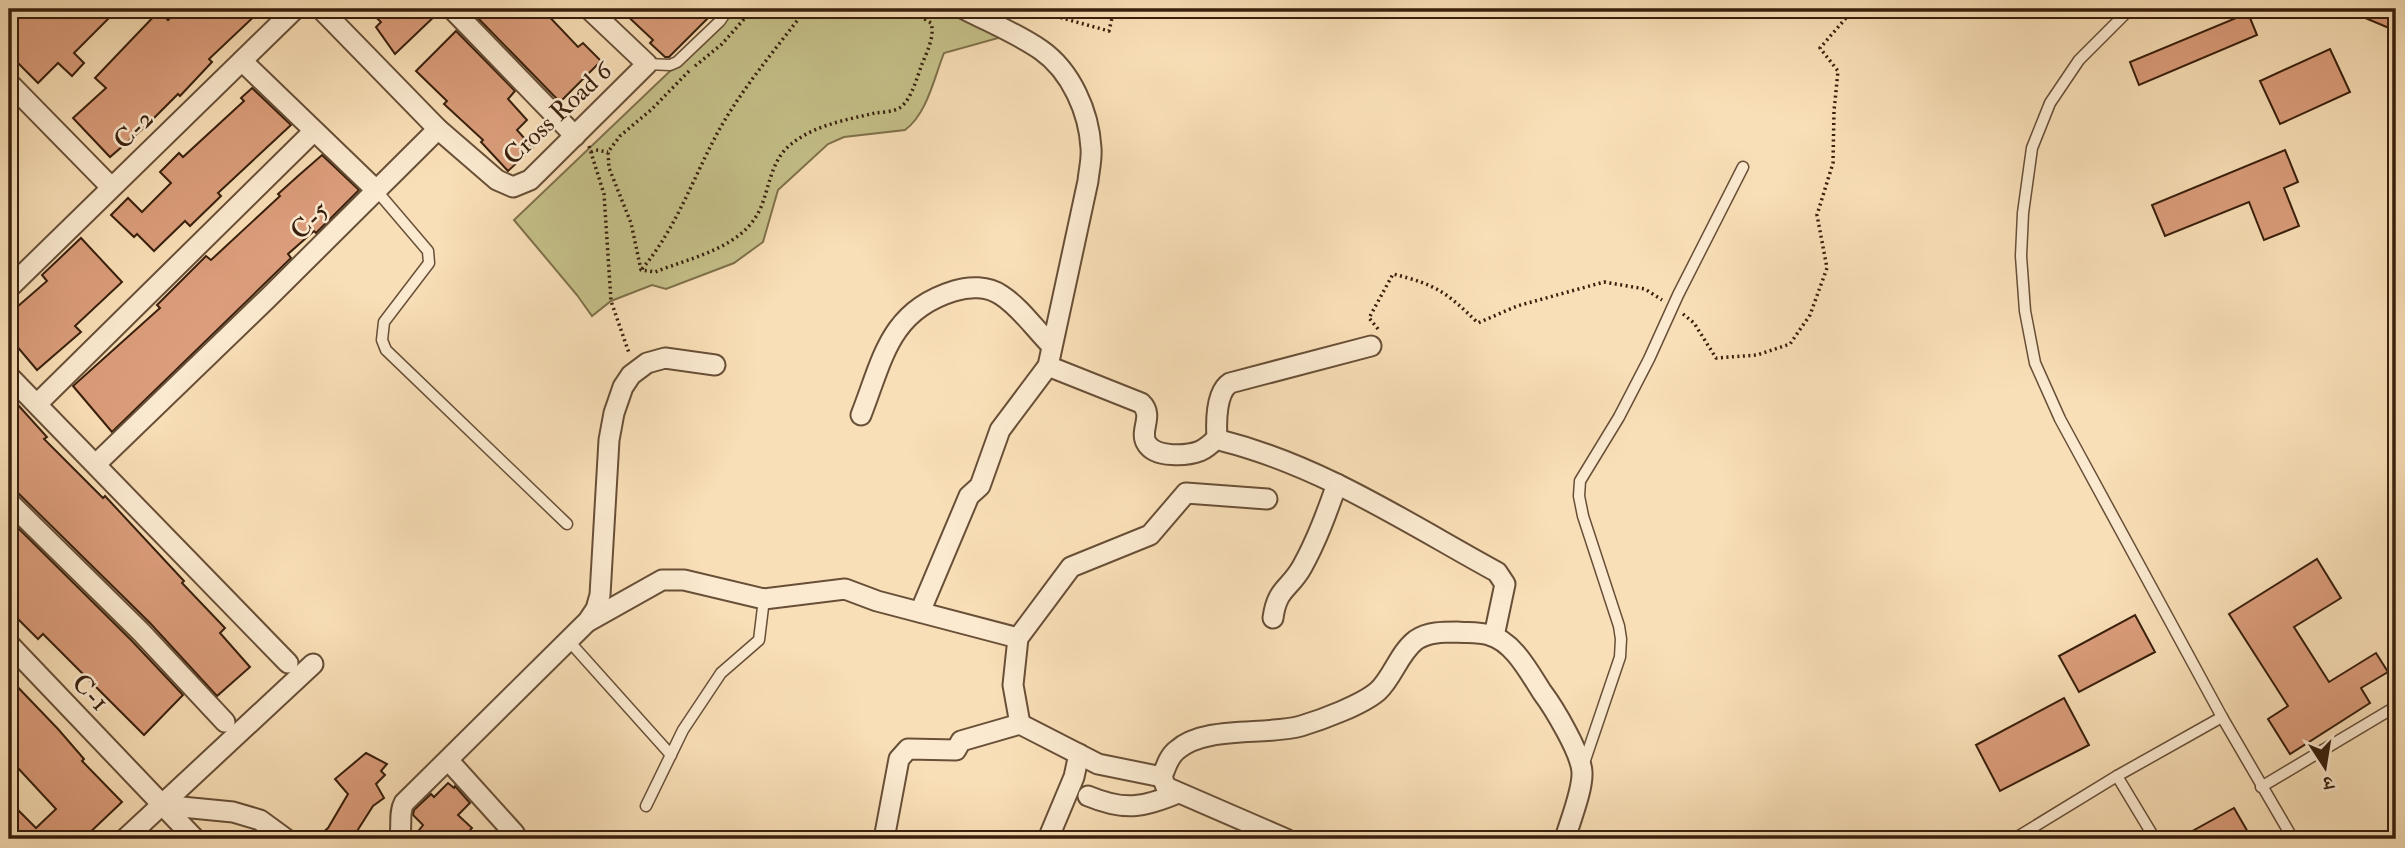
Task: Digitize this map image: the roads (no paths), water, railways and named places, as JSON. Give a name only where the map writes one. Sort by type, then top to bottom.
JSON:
[{"type":"street","name":"C-2","points":[[9,288],[295,9]]},
{"type":"street","points":[[321,9],[438,129]]},
{"type":"street","points":[[452,9],[579,131]]},
{"type":"street","name":"Cross Road 6","points":[[438,129],[497,180],[513,187],[530,180],[647,64],[589,9]]},
{"type":"street","points":[[920,612],[970,496],[981,486],[1000,430],[1048,366],[1088,181],[1091,150],[1088,124],[1077,93],[1061,69],[1042,51],[964,9]]},
{"type":"street","points":[[242,61],[376,190]]},
{"type":"street","points":[[9,83],[111,187]]},
{"type":"street","name":"C-5","points":[[96,464],[438,129]]},
{"type":"street","points":[[37,404],[314,131]]},
{"type":"street","points":[[861,415],[896,331],[914,310],[948,293],[971,288],[988,289],[1001,295],[1051,345]]},
{"type":"street","points":[[1048,366],[1141,403],[1148,414],[1145,442],[1161,453],[1191,454],[1217,438],[1221,396],[1224,387],[1230,383],[1375,337]]},
{"type":"street","points":[[399,839],[402,806],[588,621],[596,609],[600,595],[606,484],[614,413],[623,387],[631,375],[647,363],[665,358],[715,365]]},
{"type":"street","points":[[9,376],[288,663]]},
{"type":"street","points":[[1217,438],[1287,461],[1337,484],[1497,572],[1505,584],[1494,636]]},
{"type":"street","points":[[1273,618],[1276,600],[1300,570],[1318,538],[1337,484]]},
{"type":"street","points":[[1020,724],[1013,685],[1018,638],[1071,567],[1150,535],[1186,493],[1267,499]]},
{"type":"street","points":[[9,502],[141,632],[225,722]]},
{"type":"street","points":[[588,621],[662,580],[684,580],[764,599],[845,589],[877,601],[1018,638]]},
{"type":"street","points":[[1286,839],[1166,787],[1162,777],[1168,760],[1177,749],[1193,741],[1212,736],[1286,730],[1363,700],[1377,692],[1416,641],[1425,636],[1447,632],[1494,636],[1506,643],[1546,697],[1582,770],[1566,839]]},
{"type":"street","name":"C-1","points":[[9,644],[195,839]]},
{"type":"street","points":[[125,839],[313,664]]},
{"type":"street","points":[[884,839],[899,759],[908,749],[956,750],[961,741],[1020,724],[1098,764],[1162,777]]},
{"type":"street","points":[[1048,839],[1074,777],[1079,754]]},
{"type":"street","points":[[448,760],[514,833],[516,839]]},
{"type":"street","points":[[1088,796],[1107,804],[1131,808],[1157,802],[1178,793]]},
{"type":"street","points":[[161,805],[233,812],[260,820],[275,837]]},
{"type":"lane","points":[[2130,9],[2079,60],[2050,103],[2032,148],[2023,213],[2021,256],[2025,311],[2035,363],[2060,419],[2222,717],[2293,839]]},
{"type":"lane","points":[[647,64],[670,65],[677,62],[720,21],[724,10]]},
{"type":"lane","points":[[1582,770],[1620,657],[1621,639],[1615,609],[1583,516],[1579,496],[1580,481],[1635,387],[1743,167]]},
{"type":"lane","points":[[376,190],[431,257],[384,322],[382,340],[386,350],[567,524]]},
{"type":"lane","points":[[646,806],[683,730],[720,673],[759,640],[764,599]]},
{"type":"lane","points":[[568,640],[671,755]]},
{"type":"lane","points":[[2262,787],[2390,710],[2396,709]]},
{"type":"lane","points":[[2014,839],[2117,776],[2222,717]]},
{"type":"lane","points":[[2117,776],[2155,839]]}]
